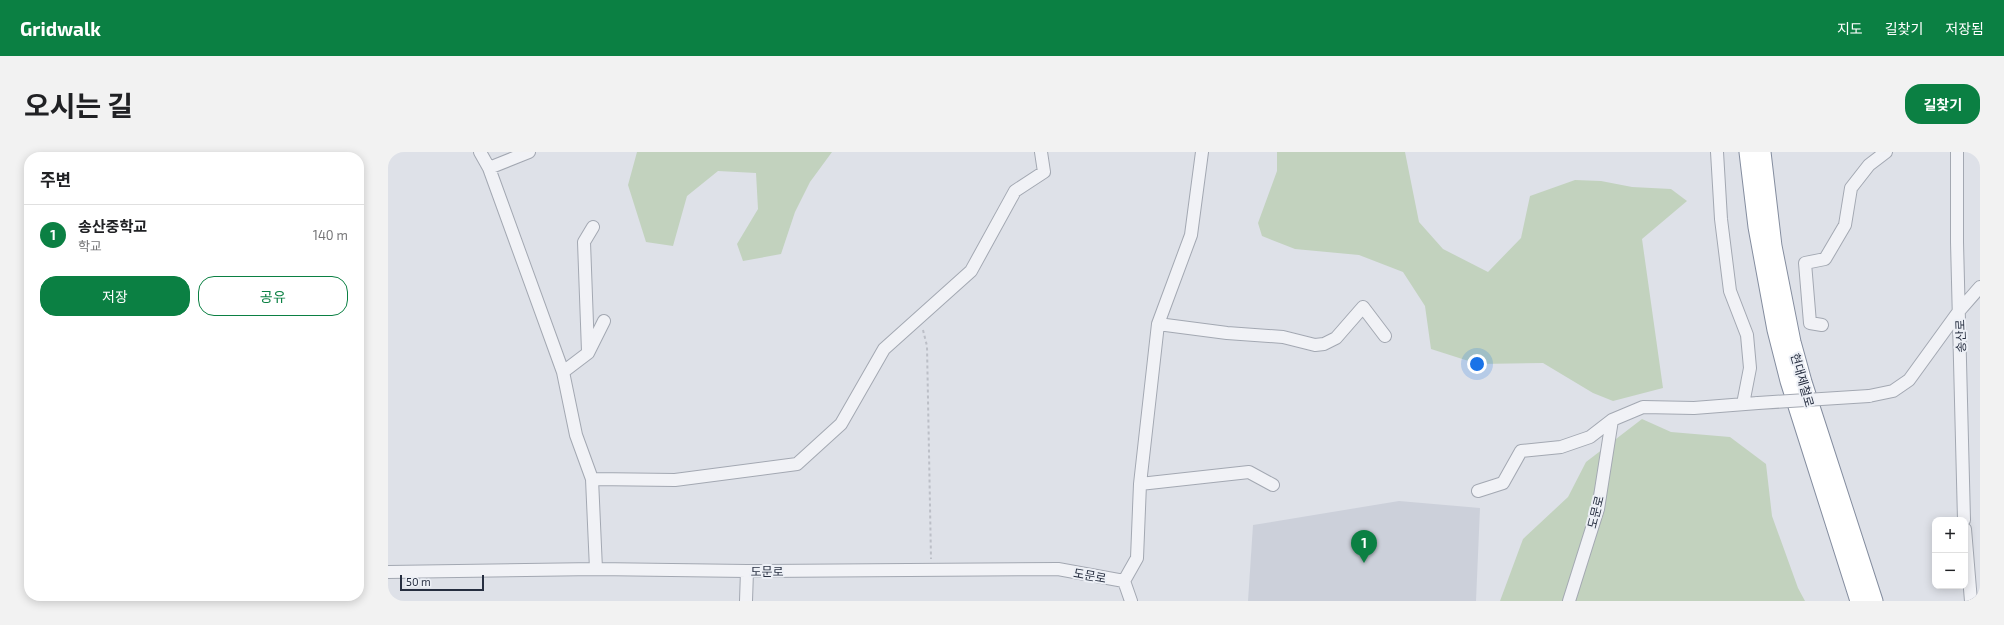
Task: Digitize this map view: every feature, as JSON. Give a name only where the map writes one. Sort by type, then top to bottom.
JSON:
[{"type":"highway","name":"현대제철로","points":[[1748,152],[1757,227],[1776,330],[1789,380],[1859,601]]},
{"type":"highway","name":"현대제철로","points":[[1762,152],[1773,246],[1792,342],[1802,382],[1874,601]]},
{"type":"street","points":[[480,152],[490,168],[563,372],[576,435],[592,479],[596,569]]},
{"type":"street","points":[[490,168],[529,152]]},
{"type":"street","points":[[592,479],[675,480],[797,464],[840,424],[884,349],[971,270],[1015,190],[1044,172],[1041,152]]},
{"type":"street","points":[[1124,581],[1136,558],[1140,484],[1158,324],[1191,235],[1202,152]]},
{"type":"street","points":[[1718,152],[1721,219],[1730,290],[1747,335],[1748,342],[1750,368],[1743,404]]},
{"type":"street","points":[[1822,325],[1810,323],[1805,263],[1825,258],[1845,225],[1851,188],[1869,165],[1886,152]]},
{"type":"street","name":"송산로","points":[[1957,152],[1964,517]]},
{"type":"street","points":[[588,353],[584,242],[593,227]]},
{"type":"street","points":[[1478,491],[1503,483],[1521,451],[1561,447],[1590,437],[1612,420],[1643,407],[1694,408],[1870,396],[1892,391],[1909,380],[1960,311],[1980,287]]},
{"type":"street","points":[[1158,324],[1226,333],[1283,337],[1315,345],[1324,344],[1336,338],[1363,307],[1385,336]]},
{"type":"street","points":[[563,372],[588,353],[604,321]]},
{"type":"street","name":"도문로","points":[[1569,601],[1598,509],[1612,420]]},
{"type":"street","points":[[1140,484],[1249,472],[1273,485]]},
{"type":"street","points":[[1967,553],[1971,601]]},
{"type":"street","name":"도문로","points":[[388,572],[596,569],[747,571],[1058,569],[1124,581],[1132,601]]},
{"type":"street","points":[[746,601],[747,571]]},
{"type":"path","points":[[920,317],[927,346],[931,570]]},
{"type":"shaded area","points":[[1399,501],[1480,508],[1476,601],[1248,601],[1253,525]]},
{"type":"green space","points":[[637,152],[832,152],[810,182],[795,212],[781,254],[743,261],[737,244],[758,209],[756,173],[718,171],[687,196],[673,246],[646,242],[628,185]]},
{"type":"green space","points":[[1277,152],[1405,152],[1419,222],[1443,249],[1488,272],[1521,238],[1530,196],[1575,180],[1601,181],[1632,187],[1671,189],[1687,201],[1642,239],[1663,388],[1613,401],[1593,393],[1543,363],[1478,364],[1431,349],[1425,306],[1403,272],[1359,255],[1295,249],[1262,236],[1258,223],[1277,171]]},
{"type":"green space","points":[[1642,419],[1671,432],[1730,437],[1766,464],[1772,516],[1798,588],[1805,601],[1500,601],[1523,539],[1568,497],[1586,462]]},
{"type":"place","name":"송산중학교","points":[[1364,563]]}]
